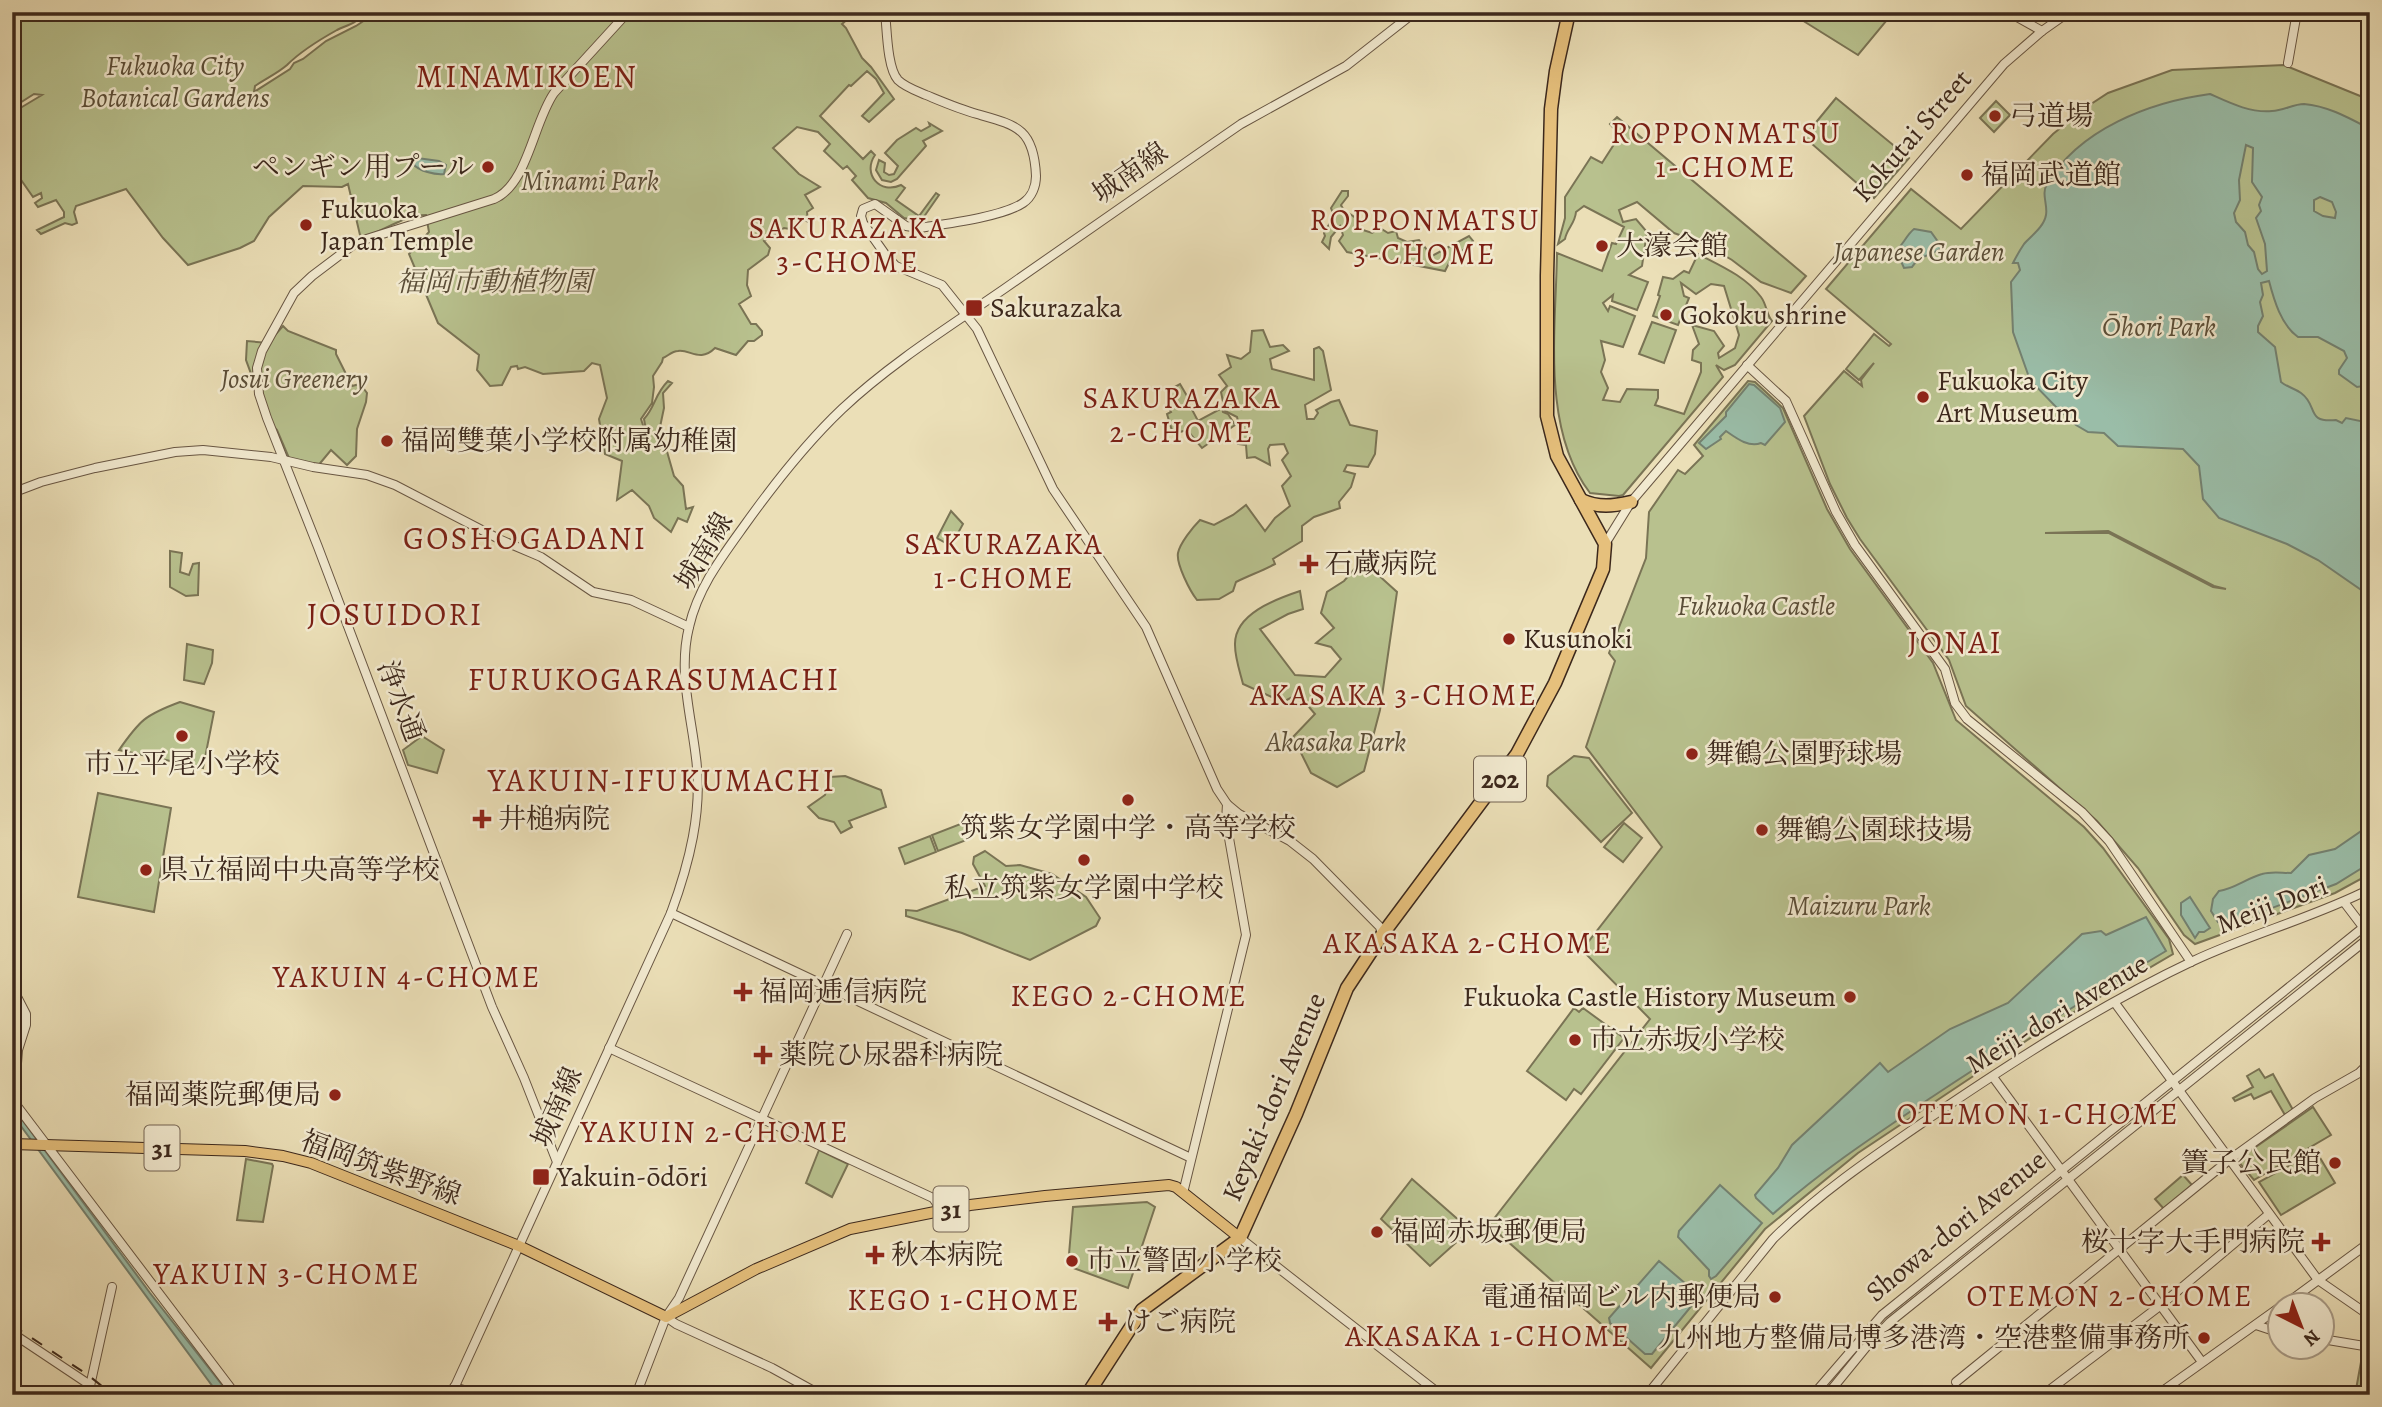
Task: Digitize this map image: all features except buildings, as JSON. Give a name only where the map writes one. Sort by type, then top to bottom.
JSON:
[{"type":"highway","points":[[1569,12],[1556,71],[1551,112],[1546,416],[1557,456],[1605,544]]},
{"type":"highway","points":[[1581,500],[1599,506],[1631,502]]},
{"type":"highway","name":"Keyaki-dori Avenue","points":[[1240,1238],[1296,1114],[1347,988],[1382,935],[1517,754],[1555,683],[1603,569],[1605,544]]},
{"type":"highway","name":"202","points":[[1087,1395],[1142,1310],[1240,1238]]},
{"type":"main road","name":"福岡筑紫野線","points":[[12,1144],[245,1151],[283,1156],[311,1163],[519,1246]]},
{"type":"main road","name":"31","points":[[519,1246],[666,1317],[756,1269],[850,1229],[942,1211],[1045,1196],[1155,1185],[1176,1187],[1240,1238]]},
{"type":"street","name":"浄水通","points":[[557,1162],[492,1007],[258,394],[257,368],[262,351],[294,293],[357,242],[502,195],[517,178],[545,105],[628,12]]},
{"type":"street","points":[[885,12],[892,70],[898,79],[905,85],[946,103],[1012,124],[1023,133],[1030,145],[1036,181],[1032,195],[1024,202],[1004,211],[919,228],[906,226],[876,204],[863,209],[863,223],[896,266],[942,285],[967,315],[987,349],[1053,489],[1146,627],[1217,789],[1227,804],[1239,814],[1290,841],[1313,859],[1376,923],[1382,935]]},
{"type":"street","name":"城南線","points":[[453,1391],[671,913],[687,869],[694,835],[697,761],[685,693],[684,666],[689,627],[710,572],[765,497],[820,430],[866,388],[1241,124],[1346,66],[1415,12]]},
{"type":"street","points":[[2008,12],[2042,31]]},
{"type":"street","name":"Kokutai Street","points":[[1605,544],[1631,502],[2004,64],[2069,12]]},
{"type":"street","points":[[2288,63],[2297,12]]},
{"type":"street","points":[[1747,365],[1786,401],[1836,512],[1855,545],[1945,668],[1955,703],[1967,719],[2071,803],[2109,841],[2191,962]]},
{"type":"street","points":[[12,493],[41,482],[95,468],[175,452],[238,452],[283,459],[383,480],[501,540],[541,557],[599,594],[631,600],[689,627]]},
{"type":"street","points":[[1183,1193],[1246,935],[1226,821],[1227,804]]},
{"type":"street","name":"Meiji Dori","points":[[2191,962],[2344,902],[2370,889]]},
{"type":"street","points":[[2344,902],[2366,925]]},
{"type":"street","points":[[671,913],[1191,1158]]},
{"type":"street","name":"Showa-dori Avenue","points":[[1813,1395],[1882,1315],[2366,925]]},
{"type":"street","points":[[636,1395],[666,1317],[679,1298],[847,934]]},
{"type":"street","name":"Showa-dori Avenue","points":[[1827,1395],[1890,1322],[2370,937]]},
{"type":"street","name":"Meiji-dori Avenue","points":[[1647,1395],[1722,1300],[1795,1217],[1860,1167],[1993,1077],[2115,1003],[2191,962]]},
{"type":"street","points":[[12,986],[26,1014],[26,1025],[18,1050],[14,1102],[40,1144],[236,1395]]},
{"type":"street","points":[[2115,1003],[2318,1280],[2370,1316]]},
{"type":"street","points":[[609,1048],[933,1198],[942,1211]]},
{"type":"street","points":[[1956,1382],[2230,1160],[2315,1098],[2359,1073],[2370,1062]]},
{"type":"street","points":[[1993,1077],[2202,1362]]},
{"type":"street","points":[[2043,1395],[2161,1305],[2269,1214]]},
{"type":"street","points":[[1240,1238],[1441,1395]]},
{"type":"street","points":[[2301,1292],[2370,1242]]},
{"type":"street","points":[[12,1333],[89,1390],[112,1287]]},
{"type":"street","points":[[666,1317],[821,1395]]},
{"type":"street","points":[[2157,1395],[2266,1318]]},
{"type":"street","points":[[2256,1325],[2266,1328]]},
{"type":"street","points":[[2336,1341],[2370,1347]]},
{"type":"street","points":[[1424,1395],[1430,1386]]},
{"type":"street","points":[[453,1391],[480,1395]]},
{"type":"green space","name":"Minami Park","points":[[13,12],[363,12],[356,21],[317,42],[280,71],[255,86],[254,92],[326,41],[365,20],[367,12],[837,12],[850,17],[842,24],[862,58],[894,99],[869,122],[862,116],[884,93],[876,79],[867,71],[849,85],[820,116],[863,159],[871,151],[875,155],[871,169],[875,181],[886,187],[901,185],[905,188],[896,200],[919,216],[936,193],[939,195],[921,221],[904,218],[886,203],[868,198],[852,180],[856,176],[847,166],[843,169],[824,151],[830,144],[818,132],[797,127],[773,148],[799,174],[820,187],[805,195],[813,208],[807,212],[808,222],[805,220],[790,229],[784,228],[764,241],[770,248],[768,255],[748,270],[747,285],[751,296],[739,304],[751,324],[756,324],[762,331],[762,335],[754,341],[748,341],[736,355],[715,348],[705,355],[678,351],[663,358],[653,376],[652,403],[641,419],[648,441],[644,419],[663,386],[668,381],[672,383],[663,393],[664,408],[660,427],[674,476],[683,486],[686,509],[693,507],[687,522],[678,518],[671,532],[654,518],[649,506],[632,490],[617,500],[622,461],[605,454],[599,419],[607,398],[600,365],[592,363],[584,371],[543,374],[525,367],[511,367],[502,385],[490,386],[477,370],[479,355],[438,323],[409,254],[429,232],[426,215],[402,220],[363,237],[360,235],[348,184],[342,187],[303,186],[269,217],[254,241],[188,265],[163,238],[126,189],[76,206],[74,212],[77,223],[65,223],[41,234],[37,230],[64,217],[64,212],[56,200],[38,207],[35,203],[42,198],[41,193],[33,197],[19,177],[12,180],[12,113],[42,95],[34,94],[12,108]]},
{"type":"green space","points":[[1800,12],[1899,12],[1895,18],[1886,21],[1858,55],[1797,17]]},
{"type":"green space","name":"Ōhori Park","points":[[2284,65],[2370,100],[2370,874],[2335,893],[2195,944],[2184,935],[2138,868],[2097,821],[1966,706],[1949,660],[1847,518],[1830,484],[1804,416],[1844,371],[1862,386],[1861,380],[1874,363],[1859,380],[1846,369],[1874,334],[1889,346],[1891,344],[1826,289],[1911,189],[1961,229],[2053,134],[2085,108],[2108,93],[2172,70]],"holes":[[[2108,531],[2214,586],[2226,589],[2213,587],[2109,533],[2045,533]]]},
{"type":"green space","points":[[1836,98],[1909,158],[1874,198],[1804,137]]},
{"type":"green space","name":"弓道場","points":[[1996,101],[2010,115],[1994,132],[1980,118]]},
{"type":"green space","name":"Gokoku shrine","points":[[1617,117],[1806,276],[1791,293],[1761,282],[1707,245],[1674,233],[1637,202],[1619,210],[1623,222],[1636,219],[1647,232],[1642,266],[1629,275],[1648,282],[1637,310],[1612,301],[1613,295],[1603,303],[1608,311],[1610,306],[1635,316],[1623,347],[1601,341],[1605,360],[1601,372],[1608,388],[1603,400],[1620,402],[1627,389],[1658,390],[1655,405],[1684,414],[1701,372],[1701,363],[1692,360],[1693,350],[1699,344],[1692,325],[1714,331],[1724,346],[1718,353],[1719,358],[1735,348],[1739,335],[1724,286],[1711,284],[1696,294],[1681,283],[1684,296],[1689,298],[1678,325],[1653,316],[1663,277],[1673,279],[1684,271],[1689,273],[1698,254],[1748,283],[1761,297],[1772,321],[1735,365],[1724,370],[1716,365],[1723,377],[1623,495],[1619,496],[1590,493],[1574,467],[1564,439],[1558,409],[1554,345],[1557,253],[1602,271],[1612,243],[1616,244],[1624,227],[1584,206],[1576,212],[1565,239],[1558,244],[1565,218],[1565,197],[1591,157],[1602,163],[1620,135],[1610,124]]},
{"type":"green space","points":[[929,123],[942,131],[923,141],[926,146],[897,179],[891,182],[882,180],[876,170],[879,160],[885,163],[884,172],[894,174],[898,166],[885,153],[897,140],[916,128],[921,131],[930,126]]},
{"type":"green space","points":[[1342,191],[1348,191],[1348,196],[1341,205],[1360,221],[1360,229],[1372,233],[1380,228],[1388,233],[1396,231],[1398,238],[1407,242],[1419,240],[1432,256],[1469,236],[1473,241],[1449,263],[1445,271],[1347,252],[1339,241],[1343,235],[1340,226],[1331,237],[1329,249],[1322,242],[1324,233],[1334,216],[1331,208]]},
{"type":"green space","points":[[1652,322],[1676,330],[1664,363],[1639,354]]},
{"type":"green space","name":"Josui Greenery","points":[[283,326],[288,331],[336,350],[352,386],[360,384],[367,393],[357,429],[356,456],[347,465],[331,450],[317,467],[289,458],[277,430],[268,420],[246,360],[247,341],[268,343]]},
{"type":"green space","points":[[1263,330],[1270,347],[1283,345],[1289,351],[1270,359],[1272,369],[1314,380],[1314,349],[1319,347],[1323,351],[1331,390],[1305,405],[1307,419],[1314,419],[1318,413],[1316,410],[1339,400],[1350,425],[1377,431],[1375,454],[1368,467],[1347,465],[1344,471],[1355,474],[1351,487],[1339,502],[1340,508],[1314,517],[1302,526],[1302,541],[1273,559],[1275,564],[1236,582],[1233,591],[1219,599],[1197,600],[1181,570],[1178,553],[1190,531],[1200,520],[1214,525],[1246,505],[1265,531],[1275,518],[1290,506],[1282,486],[1291,476],[1282,460],[1288,453],[1284,444],[1270,445],[1270,465],[1255,457],[1247,458],[1246,445],[1238,444],[1241,434],[1237,417],[1225,411],[1221,392],[1227,386],[1219,375],[1231,367],[1227,355],[1241,359],[1250,352],[1252,331]]},
{"type":"green space","name":"Maizuru Park","points":[[1748,381],[1755,382],[1783,408],[1827,509],[1850,549],[1933,663],[1956,720],[2084,827],[2103,848],[2169,939],[2173,954],[2035,1035],[1858,1153],[1765,1229],[1651,1368],[1489,1225],[1650,1019],[1582,950],[1662,847],[1586,747],[1615,661],[1609,653],[1646,558],[1649,512],[1678,470],[1685,474],[1703,456],[1694,445]]},
{"type":"green space","points":[[1180,384],[1191,399],[1188,402],[1198,421],[1222,408],[1235,425],[1202,448],[1187,430],[1173,434],[1167,414],[1171,412],[1169,408],[1174,403],[1169,390]]},
{"type":"green space","points":[[951,511],[963,524],[951,546],[937,538]]},
{"type":"green space","points":[[170,551],[182,553],[180,572],[189,575],[193,564],[199,563],[198,595],[186,596],[170,587]]},
{"type":"green space","name":"Akasaka Park","points":[[1358,565],[1375,572],[1397,592],[1380,710],[1364,771],[1337,787],[1311,773],[1293,737],[1315,714],[1298,694],[1283,702],[1243,684],[1235,645],[1241,625],[1249,616],[1269,603],[1300,591],[1303,609],[1260,629],[1295,675],[1325,677],[1341,659],[1331,647],[1316,643],[1334,628],[1321,613],[1327,592],[1344,581]]},
{"type":"green space","points":[[187,644],[213,650],[212,663],[204,684],[184,680]]},
{"type":"green space","points":[[180,702],[214,712],[203,768],[119,750],[144,720]]},
{"type":"green space","points":[[422,736],[444,750],[437,773],[408,765],[403,750]]},
{"type":"green space","points":[[1574,756],[1589,758],[1632,813],[1601,842],[1547,786],[1548,776]]},
{"type":"green space","points":[[845,776],[881,790],[886,807],[849,821],[852,827],[841,833],[834,822],[819,818],[808,807],[825,795],[830,777]]},
{"type":"green space","points":[[98,793],[171,808],[154,912],[78,897]]},
{"type":"green space","points":[[963,823],[969,839],[938,851],[932,835]]},
{"type":"green space","points":[[1624,823],[1642,838],[1623,862],[1604,847]]},
{"type":"green space","points":[[930,836],[936,852],[905,864],[899,848]]},
{"type":"green space","points":[[985,851],[1006,866],[1020,865],[1052,874],[1086,897],[1100,918],[1096,926],[1030,960],[962,933],[906,916],[906,910],[917,911],[985,886],[973,864],[974,857]]},
{"type":"green space","points":[[1574,1008],[1579,1012],[1583,1008],[1624,1038],[1581,1094],[1574,1089],[1566,1100],[1527,1071]]},
{"type":"green space","points":[[2259,1069],[2265,1078],[2273,1074],[2293,1110],[2285,1115],[2271,1091],[2254,1099],[2251,1094],[2235,1101],[2233,1098],[2253,1087],[2247,1076]]},
{"type":"green space","points":[[2313,1107],[2331,1135],[2254,1180],[2237,1160]]},
{"type":"green space","points":[[819,1150],[848,1164],[832,1197],[806,1183]]},
{"type":"green space","points":[[2316,1151],[2335,1183],[2281,1215],[2259,1182]]},
{"type":"green space","points":[[246,1159],[273,1166],[263,1222],[237,1220]]},
{"type":"green space","points":[[2183,1175],[2192,1185],[2164,1209],[2155,1199]]},
{"type":"green space","points":[[1412,1179],[1470,1230],[1430,1266],[1381,1219]]},
{"type":"green space","points":[[1147,1202],[1155,1207],[1128,1288],[1068,1266],[1073,1207]]},
{"type":"green space","points":[[2361,1362],[2370,1364],[2370,1395],[2355,1395]]},
{"type":"shaded area","points":[[2210,94],[2240,107],[2264,111],[2276,111],[2300,104],[2313,105],[2338,113],[2370,129],[2370,385],[2357,387],[2339,374],[2347,358],[2344,351],[2318,337],[2298,337],[2292,332],[2279,312],[2269,281],[2261,283],[2263,295],[2260,302],[2263,316],[2258,332],[2275,347],[2281,382],[2306,398],[2316,416],[2342,423],[2346,418],[2370,423],[2370,596],[2318,560],[2287,544],[2219,518],[2203,499],[2199,466],[2183,449],[2118,446],[2104,433],[2088,432],[2076,425],[2030,380],[2013,332],[2011,282],[2020,270],[2018,263],[2013,263],[2015,258],[2045,219],[2047,184],[2061,165],[2097,133],[2140,111]],"holes":[[[2246,145],[2253,148],[2252,182],[2262,197],[2259,205],[2261,211],[2256,218],[2265,244],[2267,271],[2262,274],[2234,213],[2240,200],[2239,180]],[[2320,197],[2332,202],[2335,218],[2314,211],[2314,200]]]},
{"type":"shaded area","points":[[417,158],[439,161],[446,165],[444,174],[419,169],[413,164]]},
{"type":"shaded area","points":[[1914,229],[1931,232],[1939,243],[1945,244],[1938,251],[1919,259],[1912,267],[1904,268],[1900,259],[1895,260],[1891,254]]},
{"type":"shaded area","points":[[1749,384],[1754,385],[1780,408],[1785,422],[1765,445],[1747,443],[1726,431],[1721,439],[1706,449],[1699,443],[1726,416],[1726,412]]},
{"type":"shaded area","points":[[2370,825],[2370,863],[2336,884],[2232,923],[2226,920],[2218,922],[2211,911],[2213,899],[2219,891],[2262,874],[2291,873],[2309,855],[2335,849]]},
{"type":"shaded area","points":[[2190,897],[2210,928],[2199,932],[2195,938],[2181,915],[2181,903]]},
{"type":"shaded area","points":[[2146,917],[2166,951],[1932,1097],[1830,1167],[1773,1214],[1756,1198],[1755,1195],[1778,1168],[1792,1145],[1880,1063],[1888,1072],[1950,1029],[2008,1003],[2082,934],[2101,931],[2106,935]]},
{"type":"shaded area","points":[[12,1106],[150,1293],[230,1395],[219,1395],[12,1114]]},
{"type":"shaded area","points":[[1720,1185],[1762,1223],[1711,1279],[1709,1270],[1678,1237],[1679,1231]]},
{"type":"shaded area","points":[[1659,1261],[1693,1290],[1700,1290],[1698,1298],[1652,1354],[1645,1354],[1610,1323],[1609,1318]]},
{"type":"railway","points":[[12,1325],[88,1375],[113,1395]]},
{"type":"place","name":"弓道場","points":[[1995,116]]},
{"type":"place","name":"ペンギン用プール","points":[[488,167]]},
{"type":"place","name":"福岡武道館","points":[[1967,175]]},
{"type":"place","name":"Fukuoka Japan Temple","points":[[306,225]]},
{"type":"place","name":"大濠会館","points":[[1602,246]]},
{"type":"place","name":"Sakurazaka","points":[[974,308]]},
{"type":"place","name":"Gokoku shrine","points":[[1666,315]]},
{"type":"place","name":"Fukuoka City Art Museum","points":[[1923,397]]},
{"type":"place","name":"福岡雙葉小学校附属幼稚園","points":[[387,441]]},
{"type":"place","name":"石蔵病院","points":[[1309,564]]},
{"type":"place","name":"Kusunoki","points":[[1509,639]]},
{"type":"place","name":"市立平尾小学校","points":[[182,736]]},
{"type":"place","name":"舞鶴公園野球場","points":[[1692,754]]},
{"type":"place","name":"筑紫女学園中学・高等学校","points":[[1128,800]]},
{"type":"place","name":"井槌病院","points":[[482,819]]},
{"type":"place","name":"舞鶴公園球技場","points":[[1762,830]]},
{"type":"place","name":"私立筑紫女学園中学校","points":[[1084,860]]},
{"type":"place","name":"県立福岡中央高等学校","points":[[146,870]]},
{"type":"place","name":"福岡逓信病院","points":[[743,992]]},
{"type":"place","name":"Fukuoka Castle History Museum","points":[[1850,997]]},
{"type":"place","name":"市立赤坂小学校","points":[[1575,1040]]},
{"type":"place","name":"薬院ひ尿器科病院","points":[[763,1055]]},
{"type":"place","name":"福岡薬院郵便局","points":[[335,1095]]},
{"type":"place","name":"簀子公民館","points":[[2335,1163]]},
{"type":"place","name":"Yakuin-ōdōri","points":[[541,1177]]},
{"type":"place","name":"福岡赤坂郵便局","points":[[1377,1232]]},
{"type":"place","name":"桜十字大手門病院","points":[[2321,1242]]},
{"type":"place","name":"秋本病院","points":[[875,1255]]},
{"type":"place","name":"市立警固小学校","points":[[1072,1261]]},
{"type":"place","name":"電通福岡ビル内郵便局","points":[[1775,1297]]},
{"type":"place","name":"けご病院","points":[[1108,1322]]},
{"type":"place","name":"九州地方整備局博多港湾・空港整備事務所","points":[[2204,1338]]},
{"type":"district","name":"MINAMIKOEN","points":[[527,76]]},
{"type":"district","name":"ROPPONMATSU 1-CHOME","points":[[1726,150]]},
{"type":"district","name":"ROPPONMATSU 3-CHOME","points":[[1425,237]]},
{"type":"district","name":"SAKURAZAKA 3-CHOME","points":[[848,245]]},
{"type":"district","name":"SAKURAZAKA 2-CHOME","points":[[1182,415]]},
{"type":"district","name":"GOSHOGADANI","points":[[525,538]]},
{"type":"district","name":"SAKURAZAKA 1-CHOME","points":[[1004,561]]},
{"type":"district","name":"JOSUIDORI","points":[[395,614]]},
{"type":"district","name":"JONAI","points":[[1955,642]]},
{"type":"district","name":"FURUKOGARASUMACHI","points":[[654,679]]},
{"type":"district","name":"AKASAKA 3-CHOME","points":[[1394,695]]},
{"type":"district","name":"YAKUIN-IFUKUMACHI","points":[[662,780]]},
{"type":"district","name":"AKASAKA 2-CHOME","points":[[1468,943]]},
{"type":"district","name":"YAKUIN 4-CHOME","points":[[407,977]]},
{"type":"district","name":"KEGO 2-CHOME","points":[[1129,996]]},
{"type":"district","name":"OTEMON 1-CHOME","points":[[2038,1114]]},
{"type":"district","name":"YAKUIN 2-CHOME","points":[[715,1132]]},
{"type":"district","name":"YAKUIN 3-CHOME","points":[[287,1274]]},
{"type":"district","name":"OTEMON 2-CHOME","points":[[2110,1296]]},
{"type":"district","name":"KEGO 1-CHOME","points":[[964,1300]]},
{"type":"district","name":"AKASAKA 1-CHOME","points":[[1488,1336]]},
{"type":"park label","name":"Fukuoka City Botanical Gardens","points":[[175,82]]},
{"type":"park label","name":"Japanese Garden","points":[[1919,252]]},
{"type":"park label","name":"福岡市動植物園","points":[[494,282]]},
{"type":"park label","name":"Fukuoka Castle","points":[[1756,606]]}]
